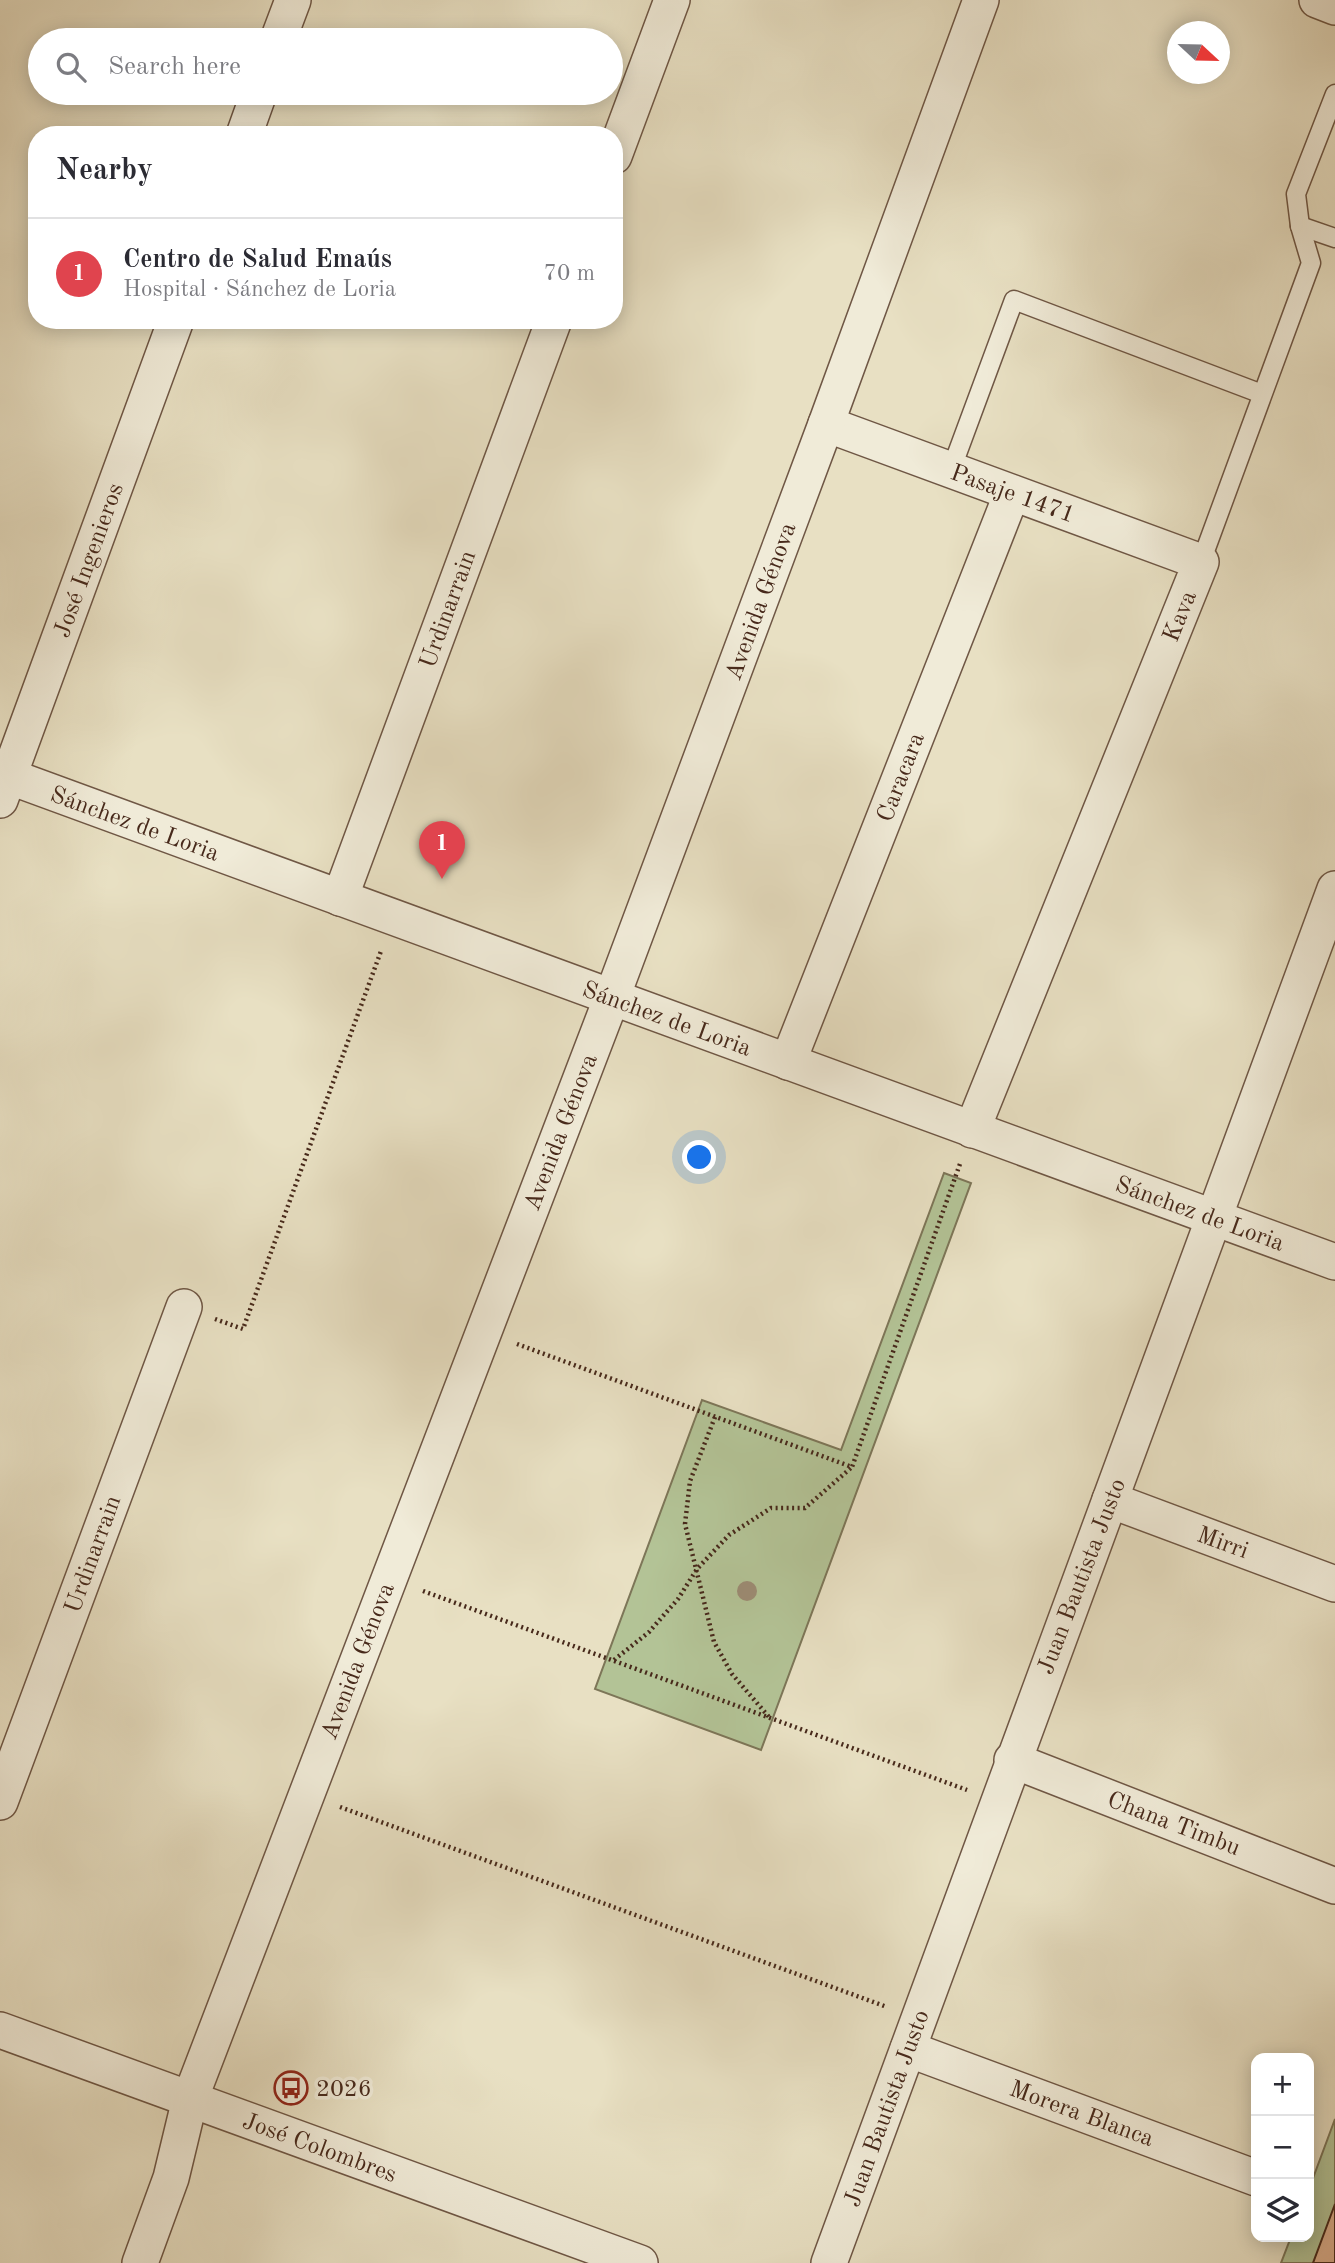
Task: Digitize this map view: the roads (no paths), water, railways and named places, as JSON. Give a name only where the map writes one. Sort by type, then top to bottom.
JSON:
[{"type":"street","points":[[282,28],[293,0]]},
{"type":"street","points":[[623,132],[672,0]]},
{"type":"street","name":"Avenida Génova","points":[[139,2263],[171,2178],[190,2099],[612,997],[981,0]]},
{"type":"street","points":[[1317,0],[1335,7]]},
{"type":"street","points":[[247,126],[255,105]]},
{"type":"street","name":"José Ingenieros","points":[[3,783],[173,329]]},
{"type":"street","name":"Urdinarrain","points":[[340,898],[551,329]]},
{"type":"street","name":"Pasaje 1471","points":[[826,424],[1201,562]]},
{"type":"street","name":"Caracara","points":[[788,1062],[1012,492]]},
{"type":"street","name":"Kava","points":[[972,1130],[1201,562]]},
{"type":"street","name":"Sánchez de Loria","points":[[3,783],[393,917],[1335,1262]]},
{"type":"street","name":"Juan Bautista Justo","points":[[829,2263],[1012,1760],[1214,1218],[1323,957],[1335,888]]},
{"type":"street","name":"Urdinarrain","points":[[0,1802],[184,1307]]},
{"type":"street","name":"Mirri","points":[[1110,1500],[1335,1584]]},
{"type":"street","name":"Chana Timbu","points":[[1012,1760],[1335,1886]]},
{"type":"street","name":"José Colombres","points":[[0,2030],[640,2263]]},
{"type":"street","name":"Morera Blanca","points":[[913,2033],[1251,2176]]},
{"type":"lane","name":"Kava","points":[[1201,562],[1311,263],[1300,226],[1296,194],[1335,94]]},
{"type":"lane","points":[[1300,226],[1335,238]]},
{"type":"lane","points":[[951,470],[1014,300],[1262,394]]},
{"type":"place","name":"Centro de Salud Emaús","points":[[442,879]]},
{"type":"place","name":"2026","points":[[291,2088]]}]
